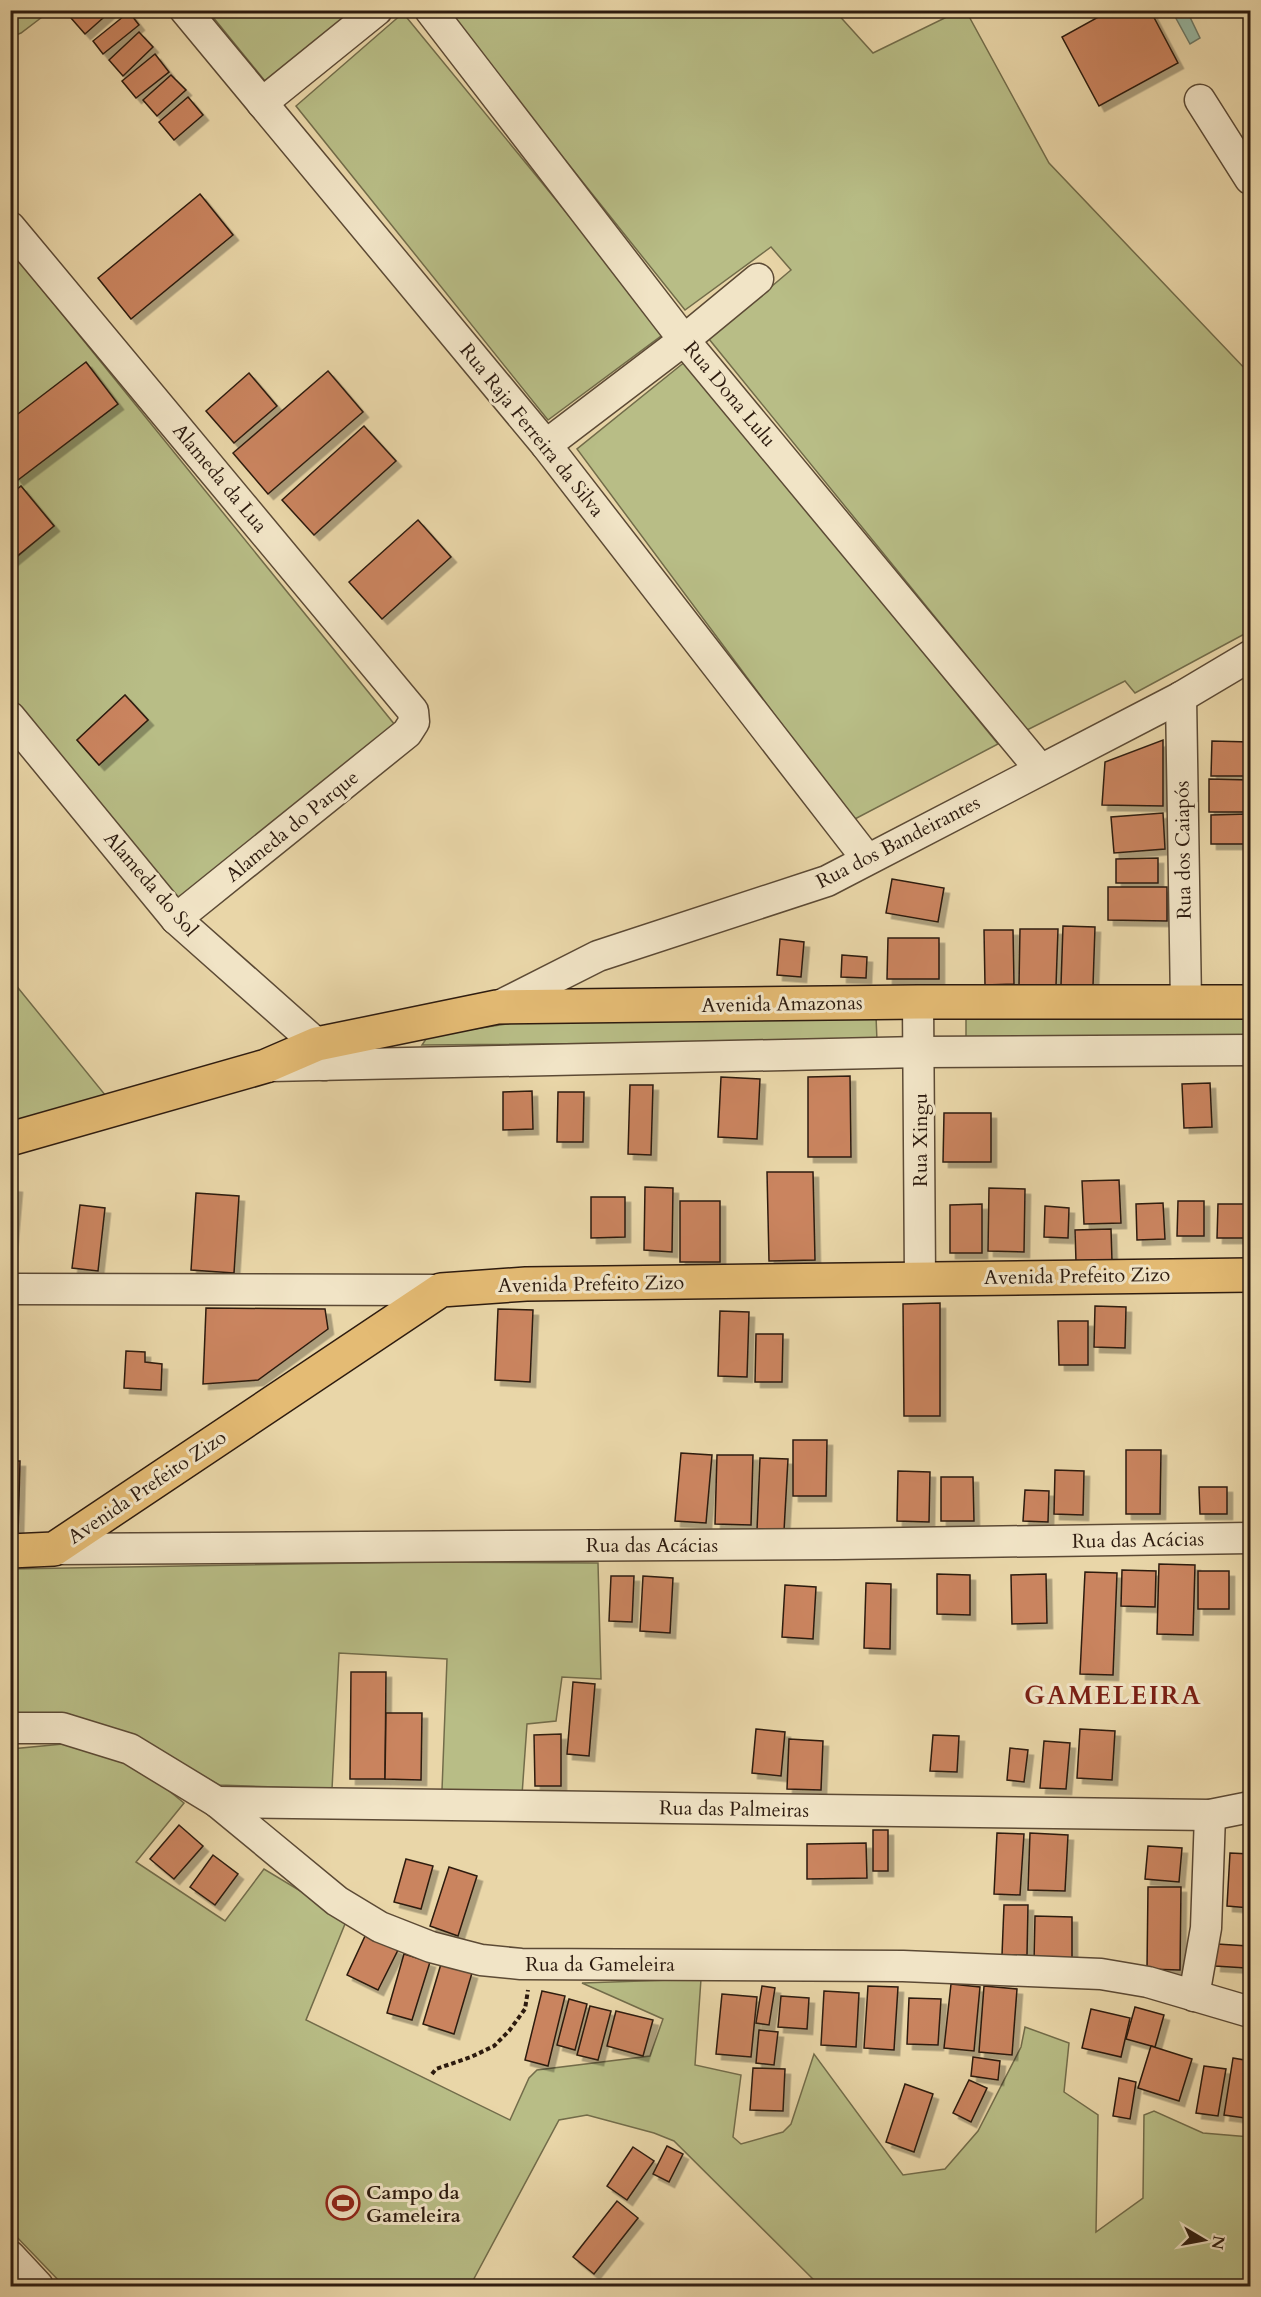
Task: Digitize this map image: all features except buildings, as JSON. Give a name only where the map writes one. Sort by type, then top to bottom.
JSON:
[{"type":"main road","name":"Avenida Amazonas","points":[[10,1139],[266,1066],[497,1008],[918,1002],[1251,1002]]},
{"type":"main road","name":"Avenida Prefeito Zizo","points":[[10,1551],[54,1549],[441,1290],[526,1284],[1251,1275]]},
{"type":"street","name":"Rua Raja Ferreira da Silva","points":[[185,10],[546,445],[867,859]]},
{"type":"street","points":[[262,103],[377,10]]},
{"type":"street","name":"Rua Dona Lulu","points":[[430,10],[684,340],[1040,770]]},
{"type":"street","points":[[1200,100],[1251,179]]},
{"type":"street","name":"Alameda da Lua","points":[[10,226],[407,702],[414,711],[414,722],[407,733]]},
{"type":"street","points":[[546,445],[684,340],[758,279]]},
{"type":"street","name":"Rua dos Bandeirantes","points":[[497,1008],[598,956],[826,881],[1181,697],[1251,656]]},
{"type":"street","name":"Rua dos Caiapós","points":[[1181,697],[1186,1003]]},
{"type":"street","name":"Alameda do Sol","points":[[10,717],[176,919],[321,1054]]},
{"type":"street","name":"Alameda do Parque","points":[[176,919],[407,733]]},
{"type":"street","name":"Rua Xingu","points":[[918,1002],[920,1278]]},
{"type":"street","points":[[321,1054],[1251,1050]]},
{"type":"street","points":[[10,1289],[441,1290]]},
{"type":"street","name":"Rua das Acácias","points":[[54,1549],[837,1544],[1251,1538]]},
{"type":"street","name":"Rua da Gameleira","points":[[10,1728],[63,1728],[130,1749],[217,1802],[337,1901],[380,1927],[431,1947],[481,1960],[521,1964],[903,1966],[1101,1974],[1148,1982],[1251,2012]]},
{"type":"street","name":"Rua das Palmeiras","points":[[217,1802],[1210,1815],[1251,1807]]},
{"type":"street","points":[[1194,1996],[1206,1929],[1210,1815]]},
{"type":"street","points":[[10,2256],[38,2286]]},
{"type":"path","points":[[432,2074],[436,2069],[494,2046],[509,2031],[525,2009],[529,1984],[521,1964]]},
{"type":"green space","points":[[11,10],[50,11],[21,33],[11,37]]},
{"type":"green space","points":[[208,11],[352,11],[265,81]]},
{"type":"green space","points":[[446,11],[835,11],[873,53],[959,11],[966,11],[1049,163],[1250,374],[1250,631],[1135,693],[1125,681],[1027,730],[709,339],[791,270],[771,247],[685,310]]},
{"type":"green space","points":[[403,13],[665,333],[548,420],[296,106]]},
{"type":"green space","points":[[11,251],[395,725],[176,906],[11,703],[11,562],[54,526],[21,486],[11,495]],"holes":[[[125,695],[148,720],[99,765],[77,740]]]},
{"type":"green space","points":[[686,361],[998,744],[853,820],[577,449]]},
{"type":"green space","points":[[10,978],[106,1096],[11,1122]]},
{"type":"green space","points":[[1250,1010],[1250,1038],[966,1043],[966,1014]]},
{"type":"green space","points":[[876,1016],[877,1041],[422,1045],[428,1036],[533,1020]]},
{"type":"green space","points":[[416,1562],[598,1563],[601,1679],[562,1677],[556,1721],[527,1724],[522,1795],[442,1790],[447,1659],[339,1653],[332,1789],[219,1785],[135,1736],[11,1718],[11,1569]]},
{"type":"green space","points":[[63,1744],[136,1764],[184,1803],[136,1862],[225,1921],[264,1869],[347,1919],[306,2020],[510,2120],[529,2078],[537,2070],[650,2056],[663,2019],[582,1983],[701,1979],[695,2065],[741,2075],[733,2137],[741,2144],[783,2132],[791,2124],[814,2054],[903,2175],[945,2169],[978,2131],[1021,2047],[1025,2027],[1069,2043],[1064,2092],[1098,2115],[1096,2232],[1143,2198],[1144,2115],[1154,2111],[1203,2133],[1250,2137],[1250,2286],[820,2286],[674,2141],[654,2133],[587,2115],[559,2120],[470,2286],[64,2286],[11,2231],[11,1749]]},
{"type":"shaded area","points":[[1161,11],[1187,11],[1200,38],[1190,44],[1173,13],[1167,16]]},
{"type":"place","name":"Campo da Gameleira","points":[[343,2203]]},
{"type":"district","name":"GAMELEIRA","points":[[1113,1695]]}]
